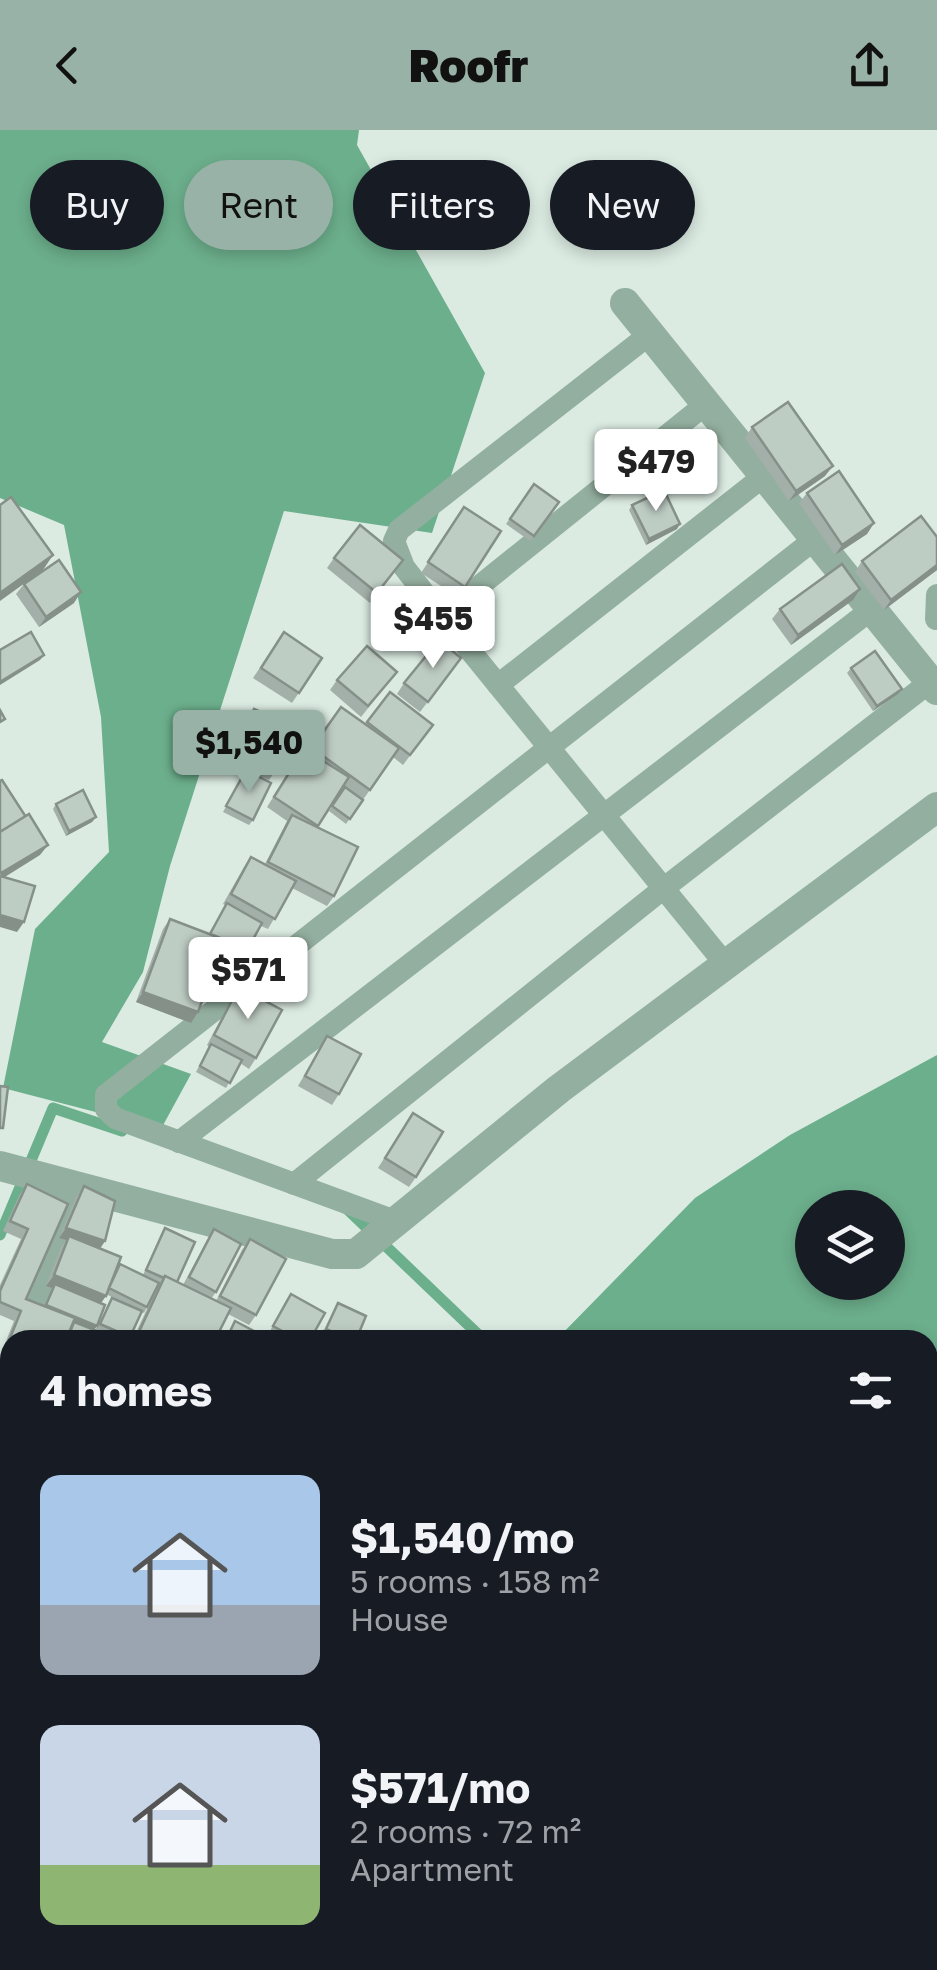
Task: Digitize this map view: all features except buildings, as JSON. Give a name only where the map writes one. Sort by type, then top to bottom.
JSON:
[{"type":"street","points":[[626,303],[934,686]]},
{"type":"street","points":[[0,1166],[332,1254],[356,1254],[559,1089],[937,808]]},
{"type":"street","points":[[39,1316],[70,1184]]},
{"type":"lane","points":[[650,334],[399,530],[396,554],[726,965]]},
{"type":"lane","points":[[442,616],[706,404]]},
{"type":"lane","points":[[498,685],[764,476]]},
{"type":"lane","points":[[391,1228],[294,1184],[114,1118],[106,1109],[106,1096],[814,539]]},
{"type":"lane","points":[[936,619],[937,595]]},
{"type":"lane","points":[[179,1142],[872,609]]},
{"type":"lane","points":[[294,1184],[664,888],[934,686]]},
{"type":"shaded area","points":[[0,130],[359,130],[357,145],[365,160],[353,160],[353,250],[416,250],[485,373],[432,533],[284,511],[170,866],[143,972],[102,1042],[191,1074],[161,1129],[3,1088],[35,929],[109,852],[101,717],[64,525],[0,498]]},
{"type":"shaded area","points":[[937,1055],[937,1330],[566,1330],[695,1198],[790,1135]]},
{"type":"waterway","points":[[0,1235],[53,1108],[122,1131]]},
{"type":"waterway","points":[[347,1209],[474,1330]]}]
